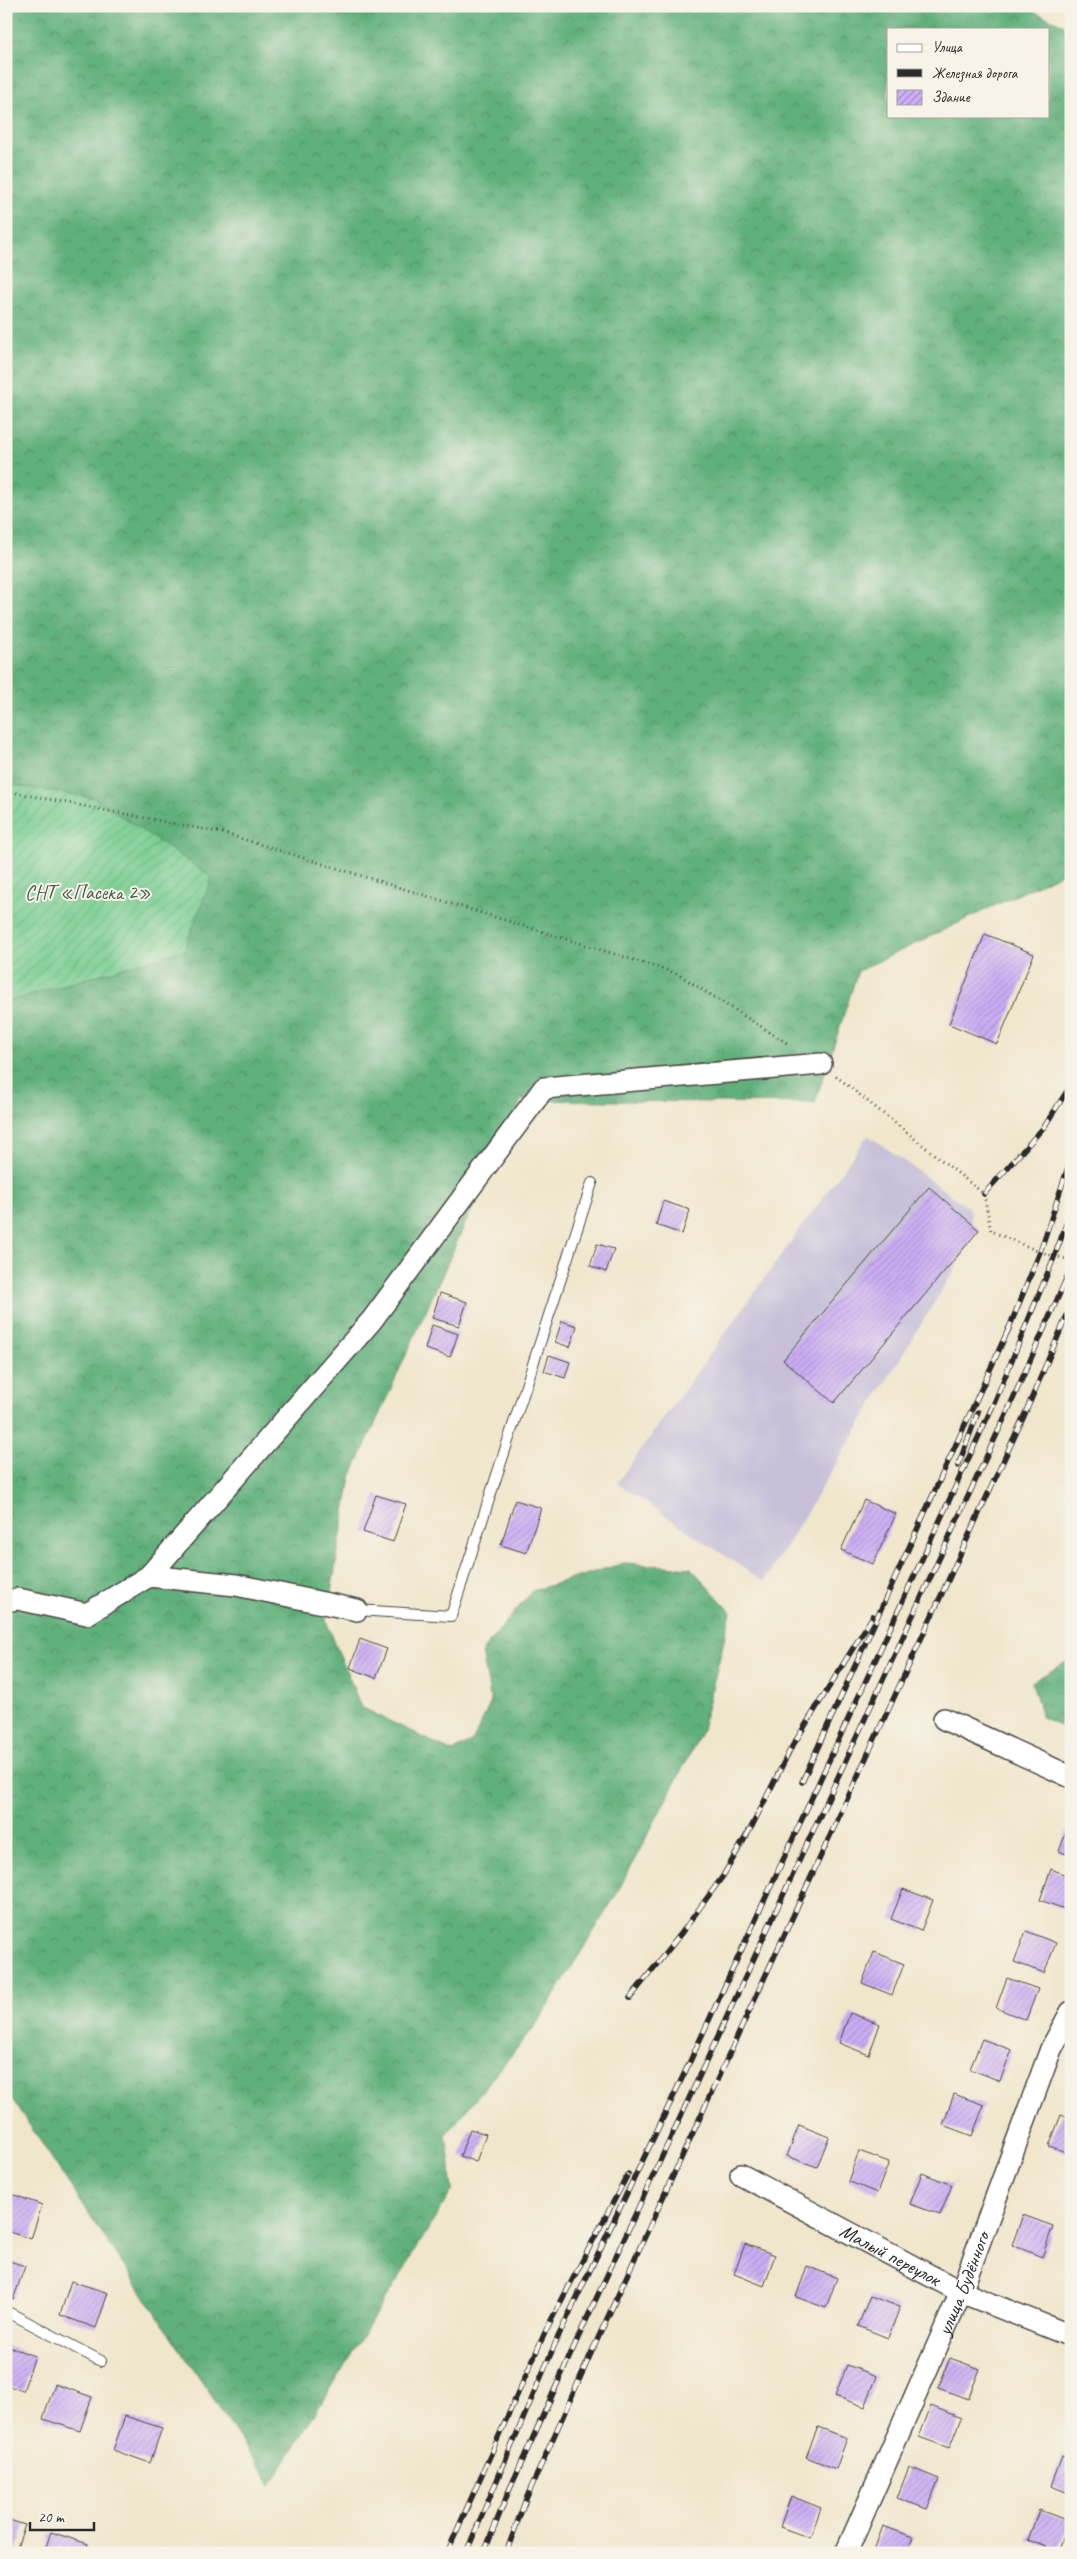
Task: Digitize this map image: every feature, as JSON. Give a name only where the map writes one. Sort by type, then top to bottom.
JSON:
[{"type":"street","points":[[6,1601],[18,1599],[87,1614],[149,1576],[372,1320],[544,1088],[821,1064]]},
{"type":"street","points":[[149,1576],[236,1585],[357,1610]]},
{"type":"street","points":[[944,1719],[1071,1777]]},
{"type":"street","name":"улица Будённого","points":[[846,2553],[961,2292],[1051,2048],[1071,2012]]},
{"type":"street","name":"Малый переулок","points":[[741,2176],[961,2292],[1071,2336]]},
{"type":"lane","points":[[357,1610],[452,1616],[592,1184]]},
{"type":"lane","points":[[6,2311],[101,2361]]},
{"type":"path","points":[[6,791],[223,833],[676,973],[821,1064],[984,1194],[991,1231],[1040,1252],[1071,1260]]},
{"type":"shaded area","points":[[868,1135],[970,1209],[973,1239],[764,1582],[617,1483]]},
{"type":"green space","points":[[6,6],[1021,6],[1071,28],[1071,869],[858,971],[815,1103],[521,1100],[351,1477],[326,1621],[361,1707],[453,1752],[473,1740],[491,1702],[482,1651],[532,1591],[624,1563],[691,1568],[731,1612],[701,1733],[616,1895],[536,2025],[446,2135],[453,2189],[271,2485],[6,2090],[6,1002],[184,950],[94,798],[6,784]]},
{"type":"green space","name":"СНТ «Пасека 2»","points":[[6,784],[94,798],[212,877],[184,950],[6,1002]]},
{"type":"green space","points":[[1071,1659],[1071,1731],[1042,1717],[1032,1682]]},
{"type":"building","points":[[985,934],[1034,954],[997,1044],[949,1024]]},
{"type":"building","points":[[929,1187],[979,1230],[834,1403],[783,1360]]},
{"type":"building","points":[[663,1201],[690,1210],[682,1234],[656,1225]]},
{"type":"building","points":[[597,1244],[614,1249],[606,1272],[590,1266]]},
{"type":"building","points":[[440,1293],[467,1302],[459,1326],[432,1318]]},
{"type":"building","points":[[562,1321],[577,1326],[570,1347],[555,1342]]},
{"type":"building","points":[[432,1325],[458,1334],[450,1357],[425,1349]]},
{"type":"building","points":[[549,1355],[570,1362],[565,1378],[544,1371]]},
{"type":"building","points":[[376,1495],[406,1504],[393,1542],[363,1532]]},
{"type":"building","points":[[515,1500],[541,1508],[526,1553],[501,1545]]},
{"type":"building","points":[[864,1500],[896,1514],[873,1564],[841,1550]]},
{"type":"building","points":[[360,1639],[387,1649],[376,1678],[350,1668]]},
{"type":"building","points":[[1071,1820],[1071,1856],[1059,1851]]},
{"type":"building","points":[[1051,1869],[1071,1877],[1070,1911],[1040,1900]]},
{"type":"building","points":[[903,1889],[933,1900],[921,1931],[891,1919]]},
{"type":"building","points":[[1026,1931],[1056,1943],[1044,1973],[1014,1962]]},
{"type":"building","points":[[874,1952],[904,1964],[892,1995],[862,1983]]},
{"type":"building","points":[[1007,1978],[1038,1989],[1026,2020],[996,2008]]},
{"type":"building","points":[[850,2013],[880,2024],[869,2055],[839,2043]]},
{"type":"building","points":[[982,2039],[1012,2050],[1000,2081],[970,2069]]},
{"type":"building","points":[[954,2094],[984,2105],[972,2136],[943,2125]]},
{"type":"building","points":[[1061,2115],[1071,2119],[1071,2154],[1049,2146]]},
{"type":"building","points":[[799,2125],[829,2137],[817,2167],[787,2156]]},
{"type":"building","points":[[470,2129],[486,2134],[476,2162],[460,2156]]},
{"type":"building","points":[[859,2151],[889,2162],[877,2193],[848,2181]]},
{"type":"building","points":[[922,2173],[952,2185],[940,2215],[910,2204]]},
{"type":"building","points":[[6,2192],[42,2205],[31,2239],[6,2231]]},
{"type":"building","points":[[1023,2215],[1053,2226],[1042,2257],[1012,2245]]},
{"type":"building","points":[[745,2244],[775,2255],[764,2286],[734,2274]]},
{"type":"building","points":[[6,2260],[25,2266],[13,2300],[6,2298]]},
{"type":"building","points":[[807,2266],[837,2278],[826,2308],[796,2297]]},
{"type":"building","points":[[71,2281],[108,2293],[96,2328],[60,2315]]},
{"type":"building","points":[[870,2296],[900,2307],[888,2338],[858,2326]]},
{"type":"building","points":[[6,2346],[35,2356],[23,2391],[6,2385]]},
{"type":"building","points":[[950,2358],[980,2369],[968,2399],[938,2388]]},
{"type":"building","points":[[847,2365],[877,2376],[865,2407],[835,2396]]},
{"type":"building","points":[[55,2384],[92,2397],[80,2431],[43,2419]]},
{"type":"building","points":[[931,2406],[961,2418],[949,2448],[919,2437]]},
{"type":"building","points":[[125,2416],[162,2428],[150,2463],[113,2450]]},
{"type":"building","points":[[818,2427],[847,2438],[836,2469],[806,2457]]},
{"type":"building","points":[[1062,2456],[1071,2459],[1071,2494],[1051,2486]]},
{"type":"building","points":[[909,2467],[939,2479],[927,2509],[897,2498]]},
{"type":"building","points":[[791,2496],[821,2508],[810,2538],[780,2527]]},
{"type":"building","points":[[1039,2510],[1069,2521],[1058,2552],[1028,2540]]},
{"type":"building","points":[[6,2519],[25,2525],[15,2553],[6,2553]]},
{"type":"building","points":[[883,2526],[913,2537],[907,2553],[873,2553]]},
{"type":"building","points":[[51,2532],[88,2544],[85,2553],[44,2553]]},
{"type":"railway","points":[[984,1194],[1044,1127],[1071,1085]]},
{"type":"railway","points":[[1007,1333],[1040,1252],[1071,1158]]},
{"type":"railway","points":[[466,2553],[558,2337],[686,2070],[995,1401],[1071,1211]]},
{"type":"railway","points":[[484,2553],[508,2493],[577,2340],[1009,1408],[1071,1268]]},
{"type":"railway","points":[[506,2553],[526,2499],[593,2349],[1024,1416],[1071,1306]]},
{"type":"railway","points":[[802,1782],[1009,1328]]},
{"type":"railway","points":[[958,1466],[978,1412]]},
{"type":"railway","points":[[630,1998],[680,1935],[723,1876],[752,1826],[790,1750],[873,1616]]},
{"type":"railway","points":[[447,2553],[546,2330],[628,2174]]}]
